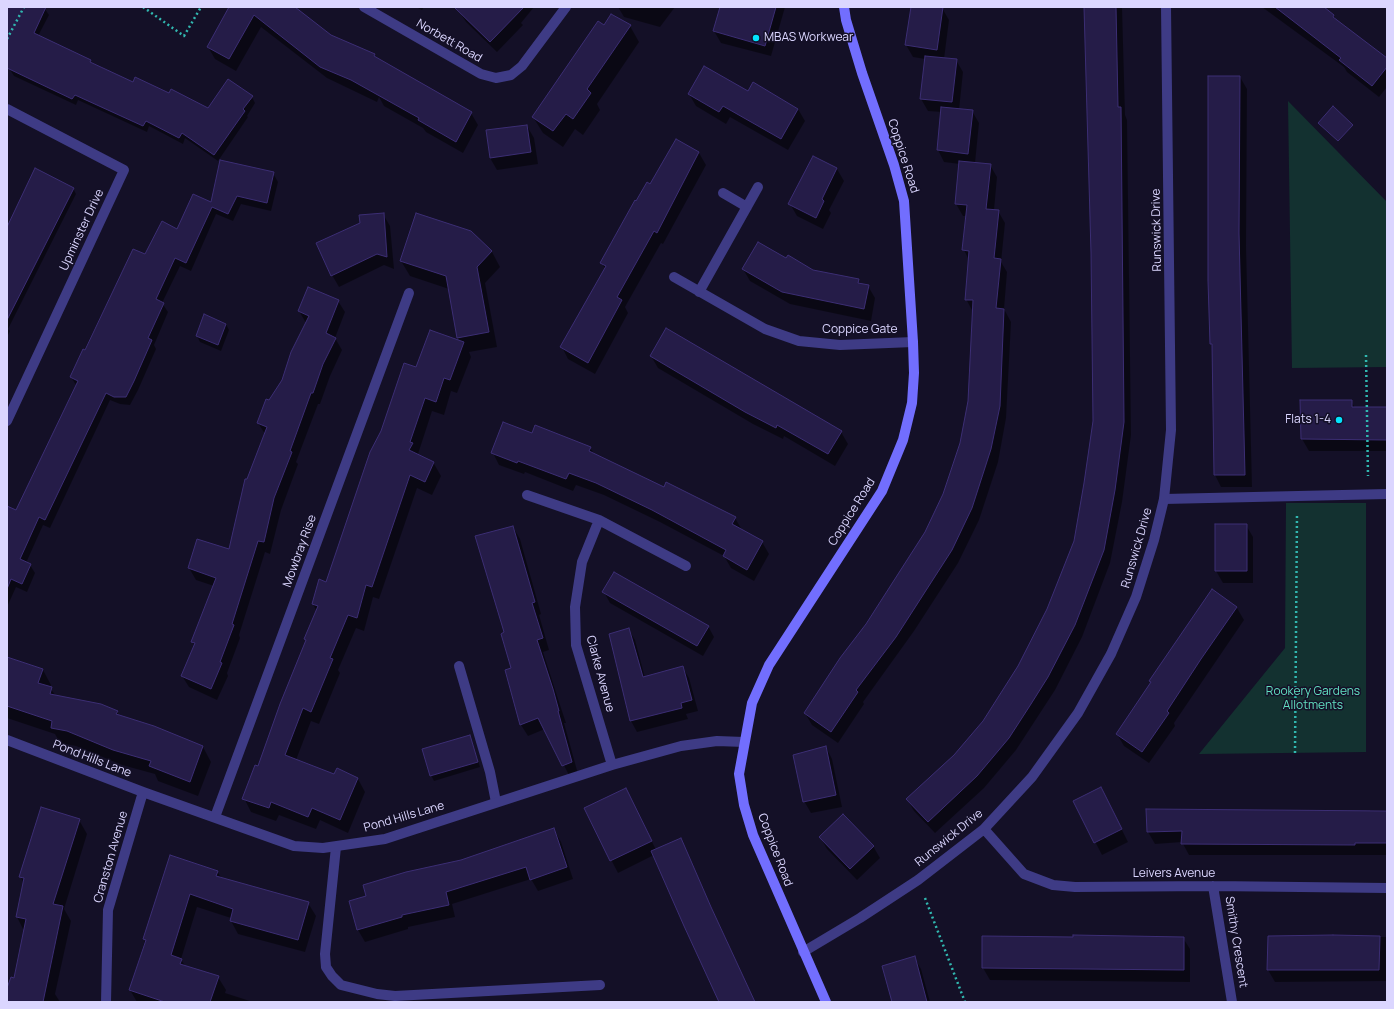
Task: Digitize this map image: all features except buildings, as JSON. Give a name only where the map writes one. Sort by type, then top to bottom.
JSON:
[{"type":"street","name":"Norbett Road","points":[[364,7],[480,74],[496,78],[511,75],[522,66],[566,7]]},
{"type":"street","name":"Coppice Road","points":[[826,1002],[752,835],[744,805],[740,774],[744,742],[752,703],[769,665],[882,491],[903,440],[912,403],[914,373],[913,342],[904,201],[894,165],[859,65],[846,20],[844,7]]},
{"type":"street","name":"Runswick Drive","points":[[803,952],[860,918],[918,880],[984,829],[1032,777],[1078,712],[1112,654],[1136,597],[1154,540],[1164,499],[1171,430],[1166,7]]},
{"type":"street","name":"Upminster Drive","points":[[7,109],[124,170],[7,421]]},
{"type":"street","points":[[699,292],[758,187]]},
{"type":"street","points":[[723,193],[746,207]]},
{"type":"street","name":"Coppice Gate","points":[[674,277],[765,329],[799,341],[840,345],[913,342]]},
{"type":"street","name":"Mowbray Rise","points":[[215,817],[409,293]]},
{"type":"street","points":[[1164,499],[1387,494]]},
{"type":"street","points":[[527,495],[599,520],[686,566]]},
{"type":"street","name":"Clarke Avenue","points":[[599,520],[582,562],[575,607],[576,645],[612,765]]},
{"type":"street","points":[[459,666],[490,772],[496,802]]},
{"type":"street","name":"Pond Hills Lane","points":[[7,740],[143,792],[294,846],[323,848],[385,839],[612,765],[681,746],[717,741],[744,742]]},
{"type":"street","name":"Cranston Avenue","points":[[106,1002],[108,910],[143,792]]},
{"type":"street","name":"Leivers Avenue","points":[[984,829],[1024,874],[1053,885],[1075,887],[1213,886],[1387,888]]},
{"type":"street","points":[[336,847],[325,954],[326,967],[340,985],[377,994],[395,996],[600,985]]},
{"type":"street","name":"Smithy Crescent","points":[[1213,886],[1232,1002]]},
{"type":"path","points":[[7,39],[24,7]]},
{"type":"path","points":[[143,7],[184,36],[201,7]]},
{"type":"path","points":[[1366,355],[1368,495]]},
{"type":"path","points":[[1295,753],[1298,497]]},
{"type":"path","points":[[918,880],[941,936],[965,1002]]},
{"type":"green space","points":[[1288,101],[1387,202],[1387,367],[1292,368]]},
{"type":"green space","name":"Rookery Gardens Allotments","points":[[1286,503],[1366,503],[1366,752],[1199,754],[1285,648]]},
{"type":"place","name":"MBAS Workwear","points":[[756,38]]},
{"type":"place","name":"Flats 1-4","points":[[1339,420]]}]
